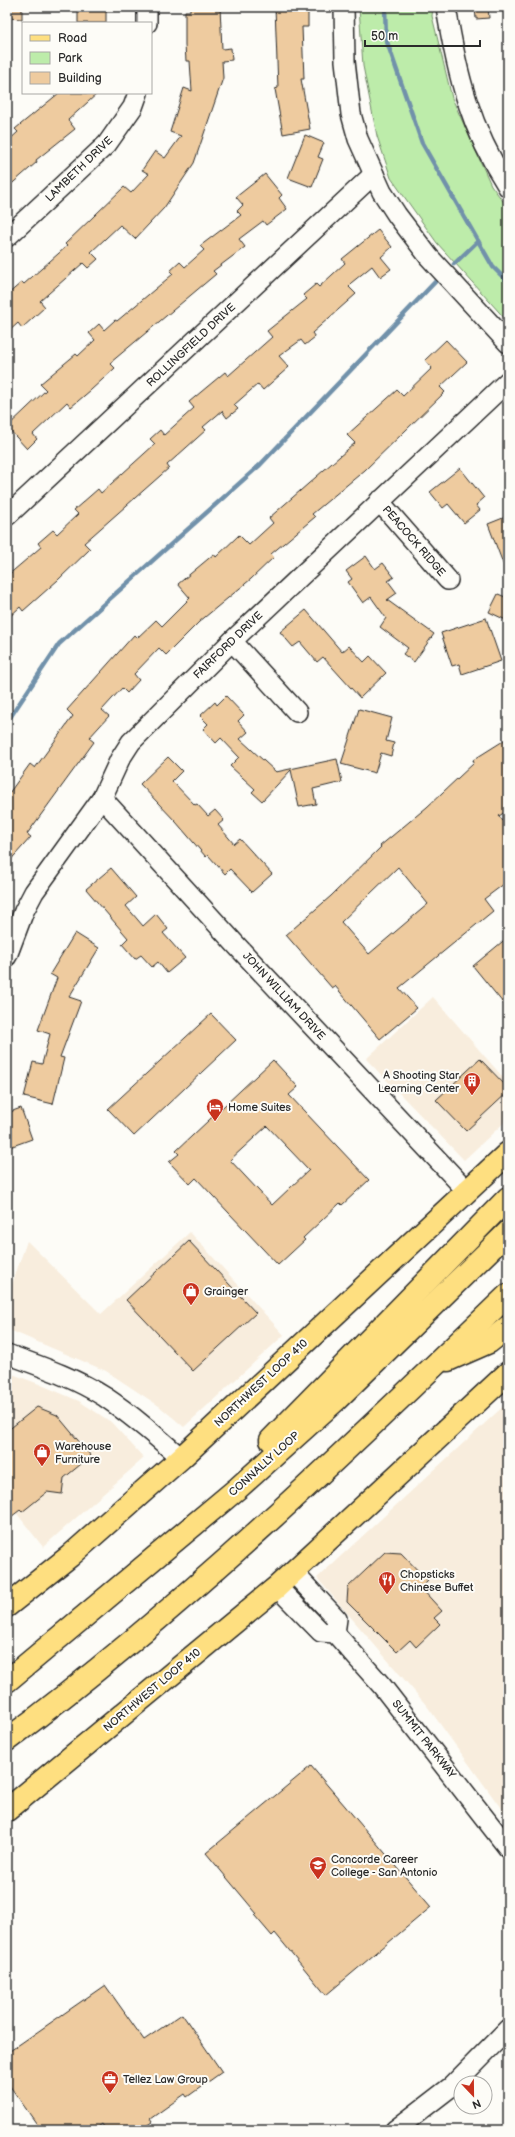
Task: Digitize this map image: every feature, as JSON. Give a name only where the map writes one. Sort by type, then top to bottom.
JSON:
[{"type":"main road","name":"NORTHWEST LOOP 410","points":[[7,1606],[70,1556],[181,1458],[508,1153]]},
{"type":"main road","points":[[160,1554],[508,1198]]},
{"type":"main road","name":"CONNALLY LOOP","points":[[7,1681],[238,1488],[337,1398],[508,1232]]},
{"type":"main road","points":[[7,1740],[72,1691],[276,1517],[508,1295]]},
{"type":"main road","points":[[434,1366],[489,1342],[508,1327]]},
{"type":"main road","name":"NORTHWEST LOOP 410","points":[[7,1810],[276,1587],[508,1373]]},
{"type":"street","points":[[147,7],[147,22]]},
{"type":"street","points":[[344,7],[345,61],[351,114],[358,139],[374,174],[397,215],[424,251],[508,343]]},
{"type":"street","points":[[446,7],[453,50],[466,100],[476,128],[494,165],[508,187]]},
{"type":"street","name":"LAMBETH DRIVE","points":[[7,237],[107,144],[133,107],[138,94]]},
{"type":"street","name":"ROLLINGFIELD DRIVE","points":[[7,516],[374,174]]},
{"type":"street","name":"FAIRFORD DRIVE","points":[[7,956],[24,911],[34,892],[102,798],[120,759],[131,742],[232,641],[508,380]]},
{"type":"street","name":"PEACOCK RIDGE","points":[[379,501],[448,580]]},
{"type":"street","points":[[232,641],[297,712]]},
{"type":"street","name":"JOHN WILLIAM DRIVE","points":[[102,798],[242,951],[467,1191]]},
{"type":"street","points":[[7,1354],[72,1379],[104,1396],[133,1416],[181,1458]]},
{"type":"street","points":[[276,1587],[321,1632],[336,1633],[337,1619],[293,1572]]},
{"type":"street","name":"SUMMIT PARKWAY","points":[[336,1633],[382,1686],[508,1848]]},
{"type":"street","points":[[396,2130],[452,2086],[508,2029]]},
{"type":"shaded area","points":[[433,997],[508,1083],[508,1119],[464,1160],[366,1059]]},
{"type":"shaded area","points":[[190,1232],[284,1335],[184,1427],[159,1406],[106,1371],[7,1329],[7,1298],[27,1241],[101,1314]]},
{"type":"shaded area","points":[[7,1372],[79,1401],[111,1422],[144,1458],[43,1547],[7,1501]]},
{"type":"shaded area","points":[[508,1402],[508,1818],[427,1706],[317,1578]]},
{"type":"green space","points":[[359,7],[433,7],[432,16],[452,98],[491,185],[508,208],[508,322],[437,243],[391,178],[377,136],[363,66]]},
{"type":"building","points":[[7,7],[22,7],[22,19],[7,18]]},
{"type":"building","points":[[78,7],[106,7],[106,22],[78,22]]},
{"type":"building","points":[[190,7],[220,7],[222,49],[231,48],[232,60],[222,61],[223,78],[194,163],[164,208],[135,239],[120,225],[91,252],[98,259],[88,268],[83,263],[40,301],[45,307],[22,328],[18,323],[7,333],[7,295],[22,282],[24,284],[67,246],[65,244],[124,187],[131,193],[149,174],[142,170],[155,151],[165,158],[181,136],[170,132],[184,88],[192,91],[190,61],[186,61],[185,45],[185,11],[190,11]]},
{"type":"building","points":[[275,7],[308,7],[308,27],[302,27],[304,79],[301,79],[310,129],[283,134],[275,89],[278,88]]},
{"type":"building","points":[[475,7],[488,7],[489,18],[476,19]]},
{"type":"building","points":[[58,94],[97,94],[68,120],[75,129],[36,160],[37,162],[7,188],[7,142],[18,132],[15,129]]},
{"type":"building","points":[[305,135],[324,143],[318,157],[323,159],[312,187],[288,178]]},
{"type":"building","points":[[265,174],[282,195],[279,198],[287,209],[266,225],[263,221],[239,239],[245,247],[213,271],[216,274],[110,363],[115,368],[91,390],[71,407],[67,402],[33,434],[37,439],[27,449],[7,427],[46,390],[40,384],[76,354],[78,356],[95,340],[89,333],[99,324],[104,330],[115,320],[117,321],[173,274],[170,271],[180,262],[185,267],[204,250],[200,246],[241,215],[237,211],[243,205],[236,197]]},
{"type":"building","points":[[378,230],[392,247],[381,257],[391,269],[380,277],[372,266],[351,283],[352,284],[349,287],[356,294],[312,333],[315,337],[305,345],[301,340],[279,356],[289,367],[263,390],[258,384],[234,405],[238,409],[227,418],[222,411],[203,427],[206,430],[167,465],[169,468],[84,543],[90,549],[23,611],[20,607],[7,619],[7,576],[41,547],[38,543],[53,530],[57,534],[78,514],[74,510],[98,489],[101,493],[155,444],[150,439],[160,430],[164,435],[194,408],[189,402],[225,372],[228,376],[272,337],[267,331],[307,299],[303,295],[316,284],[319,287],[345,263],[342,259]]},
{"type":"building","points":[[446,340],[467,362],[440,387],[445,392],[365,470],[312,514],[315,517],[271,554],[274,557],[251,579],[199,622],[166,655],[159,648],[134,674],[139,680],[127,693],[122,688],[102,710],[109,716],[89,738],[94,742],[27,834],[31,837],[7,864],[7,796],[30,764],[35,768],[73,716],[67,710],[134,635],[137,638],[156,620],[162,626],[190,598],[178,584],[214,554],[216,557],[239,535],[249,545],[273,523],[269,518],[355,443],[347,435],[397,390],[403,396],[432,368],[425,360]]},
{"type":"building","points":[[460,468],[484,498],[476,505],[480,510],[464,523],[448,504],[443,508],[430,492]]},
{"type":"building","points":[[508,516],[508,574],[507,574],[488,524]]},
{"type":"building","points":[[366,556],[375,569],[383,563],[394,577],[388,581],[397,593],[387,600],[434,634],[414,662],[403,654],[408,648],[380,627],[386,618],[371,597],[363,603],[348,582],[352,579],[346,571]]},
{"type":"building","points":[[498,594],[508,598],[508,621],[489,612]]},
{"type":"building","points":[[306,610],[342,652],[349,646],[364,662],[370,656],[386,673],[360,698],[323,657],[317,662],[300,642],[293,647],[280,632]]},
{"type":"building","points":[[486,618],[501,661],[462,674],[459,664],[452,666],[441,633]]},
{"type":"building","points":[[226,696],[244,715],[238,721],[248,732],[240,739],[276,772],[337,759],[342,782],[313,789],[316,804],[299,807],[291,770],[262,801],[252,792],[255,789],[230,766],[239,757],[221,738],[216,743],[203,729],[208,724],[200,716],[215,702],[217,705]]},
{"type":"building","points":[[359,709],[392,718],[386,741],[394,743],[391,756],[381,753],[375,773],[341,764]]},
{"type":"building","points":[[508,738],[508,810],[499,816],[508,827],[508,881],[484,899],[493,911],[399,988],[417,1008],[380,1039],[335,986],[332,988],[286,935],[331,896],[381,847],[380,846],[427,807],[474,763],[473,760]],"holes":[[[398,867],[428,904],[369,954],[341,922]]]},
{"type":"building","points":[[168,757],[182,771],[172,781],[208,816],[215,810],[224,820],[218,825],[234,844],[240,839],[272,874],[252,892],[230,869],[225,874],[208,855],[206,857],[176,822],[140,784]]},
{"type":"building","points":[[111,868],[136,897],[126,906],[143,926],[156,914],[168,929],[163,933],[185,958],[167,973],[158,962],[152,967],[141,955],[135,959],[122,944],[128,938],[86,889]]},
{"type":"building","points":[[75,933],[99,948],[69,997],[81,1001],[60,1057],[64,1058],[53,1104],[24,1097],[33,1062],[42,1064],[50,1034],[38,1030],[57,978],[50,974]]},
{"type":"building","points":[[508,937],[508,1009],[473,966]]},
{"type":"building","points":[[211,1014],[236,1040],[134,1136],[108,1109]]},
{"type":"building","name":"A Shooting Star Learning Center","points":[[480,1059],[508,1088],[508,1092],[466,1131],[436,1100]]},
{"type":"building","points":[[273,1060],[298,1087],[289,1095],[369,1180],[342,1205],[340,1203],[303,1238],[305,1240],[278,1265],[196,1178],[190,1184],[169,1162],[179,1154],[176,1151]],"holes":[[[267,1126],[309,1170],[272,1205],[230,1160]]]},
{"type":"building","points":[[21,1108],[32,1139],[7,1148],[7,1113]]},
{"type":"building","name":"Grainger","points":[[189,1241],[256,1313],[193,1371],[126,1300]]},
{"type":"building","name":"Warehouse Furniture","points":[[37,1407],[57,1415],[91,1456],[64,1478],[62,1494],[47,1492],[22,1512],[20,1510],[7,1520],[7,1431]]},
{"type":"building","name":"Chopsticks Chinese Buffet","points":[[385,1552],[401,1553],[428,1581],[421,1588],[442,1611],[434,1618],[440,1624],[416,1647],[410,1640],[397,1652],[347,1602],[348,1587]]},
{"type":"building","name":"Concorde Career College - San Antonio","points":[[311,1766],[431,1907],[326,1995],[275,1933],[272,1936],[255,1916],[257,1914],[206,1853]]},
{"type":"building","points":[[105,1985],[144,2040],[182,2014],[222,2072],[187,2097],[185,2094],[150,2119],[152,2122],[140,2130],[106,2130],[102,2124],[94,2130],[41,2130],[7,2082],[7,2053]]},
{"type":"waterway","points":[[385,7],[386,39],[422,143],[493,267],[508,282]]},
{"type":"waterway","points":[[454,264],[478,241]]},
{"type":"waterway","points":[[7,722],[59,644],[260,465],[435,282]]},
{"type":"place","name":"A Shooting Star Learning Center","points":[[472,1096]]},
{"type":"place","name":"Home Suites","points":[[215,1122]]},
{"type":"place","name":"Grainger","points":[[191,1306]]},
{"type":"place","name":"Warehouse Furniture","points":[[42,1467]]},
{"type":"place","name":"Chopsticks Chinese Buffet","points":[[387,1595]]},
{"type":"place","name":"Concorde Career College - San Antonio","points":[[318,1880]]},
{"type":"place","name":"Tellez Law Group","points":[[110,2094]]}]
